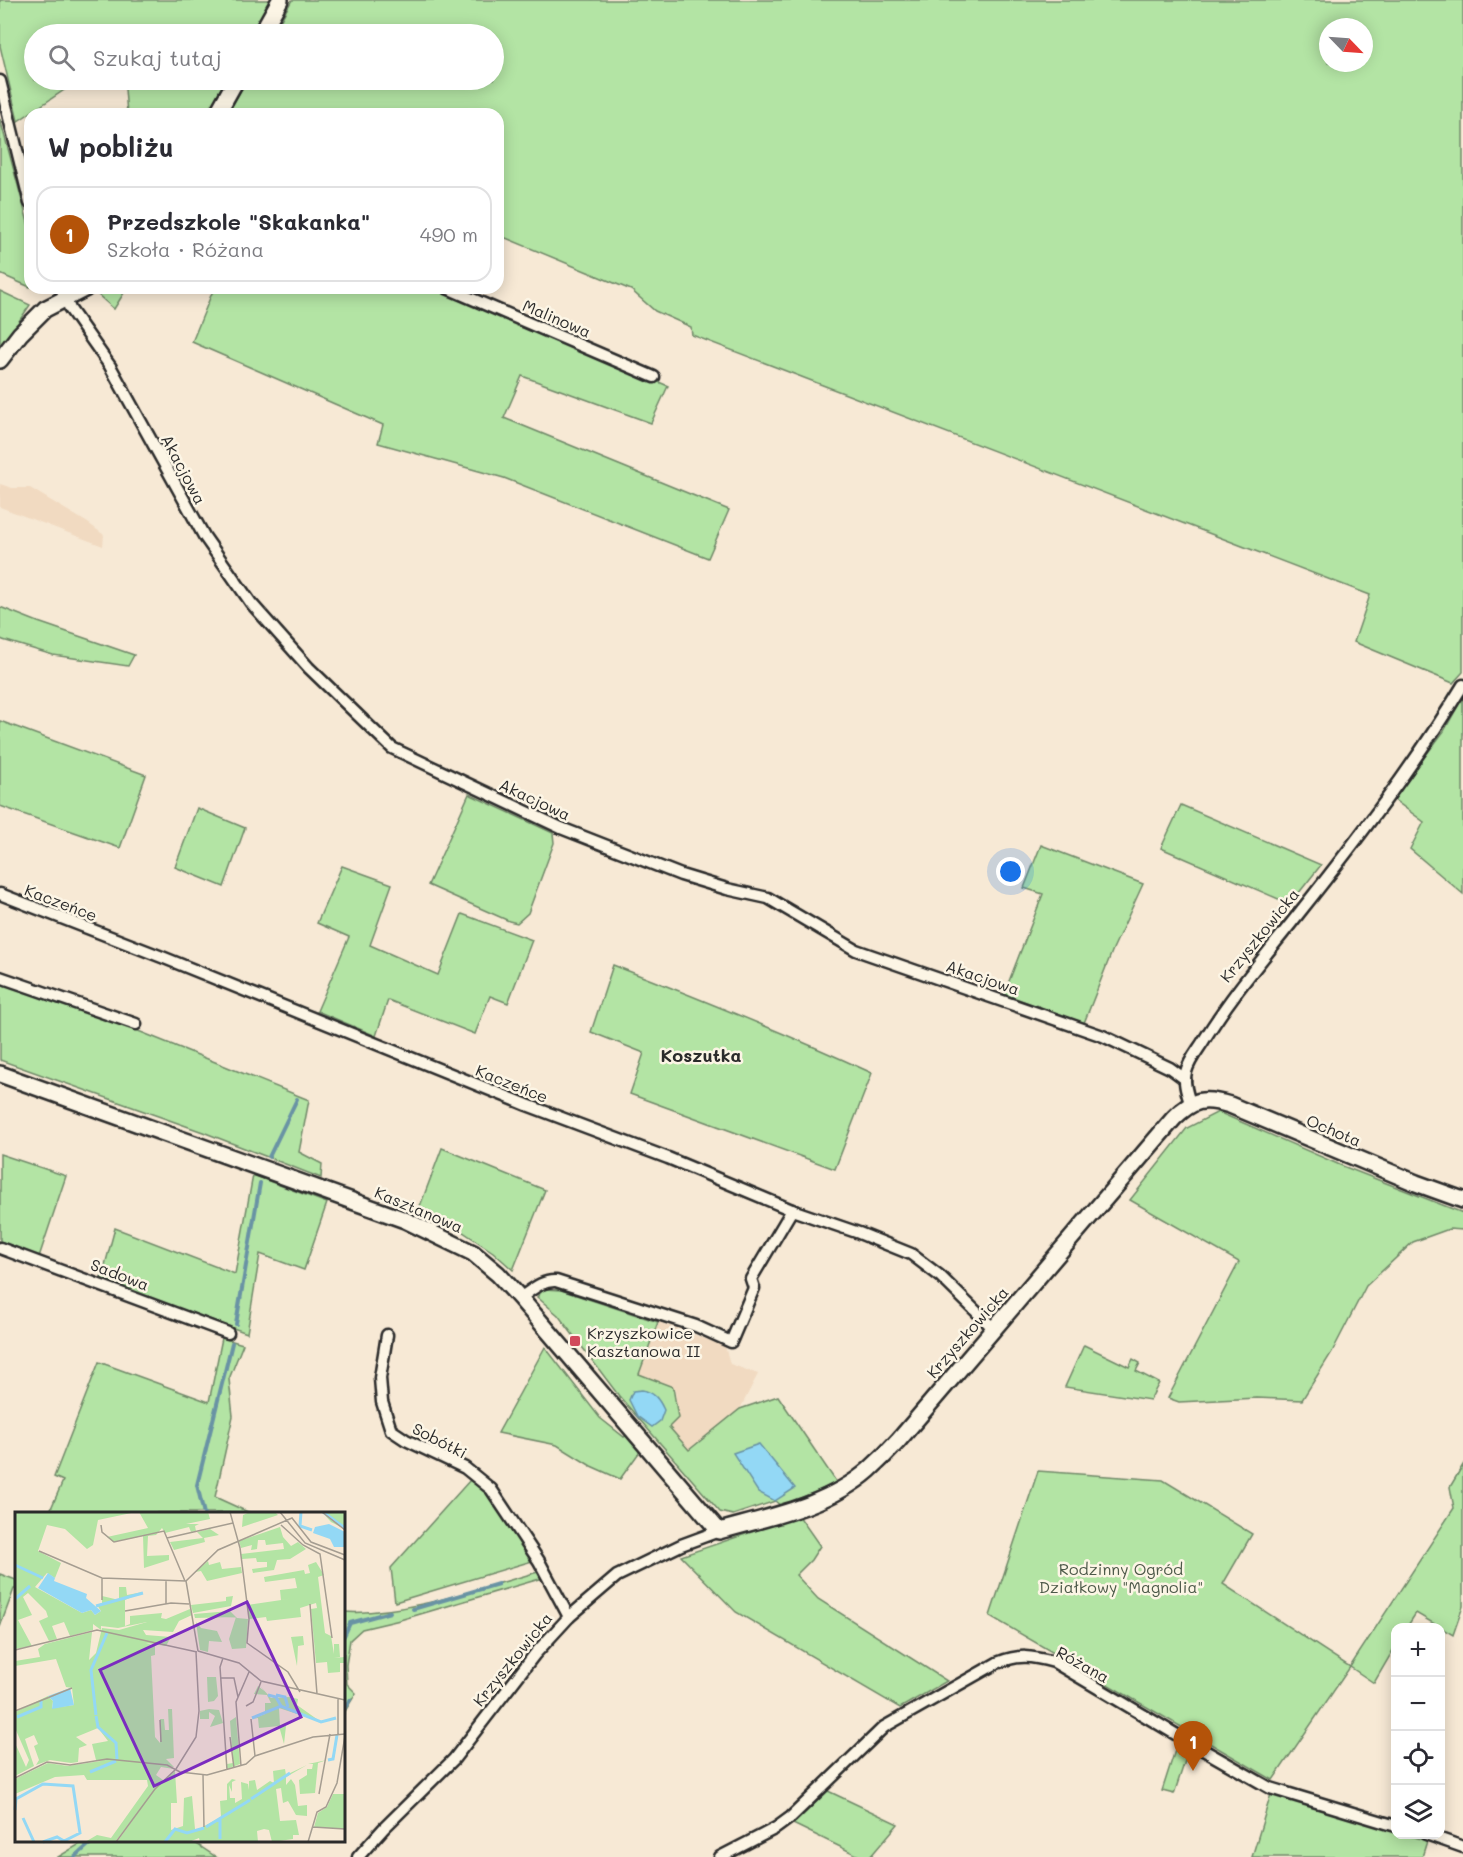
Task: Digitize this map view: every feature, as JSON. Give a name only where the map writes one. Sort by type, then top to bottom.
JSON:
[{"type":"street","points":[[267,24],[280,0]]},
{"type":"street","points":[[0,81],[24,179]]},
{"type":"street","points":[[220,108],[230,90]]},
{"type":"street","points":[[0,360],[32,320],[61,294]]},
{"type":"street","name":"Akacjowa","points":[[62,294],[70,309],[110,366],[204,536],[251,603],[309,668],[392,748],[563,830],[681,875],[768,898],[856,950],[1103,1036],[1170,1068],[1185,1079]]},
{"type":"street","name":"Malinowa","points":[[461,294],[654,377]]},
{"type":"street","name":"Krzyszkowicka","points":[[1185,1079],[1192,1058],[1232,997],[1340,860],[1431,737],[1463,685]]},
{"type":"street","name":"Kaczeńce","points":[[0,894],[527,1105],[668,1158],[792,1210],[849,1229],[911,1254],[940,1276],[994,1329]]},
{"type":"street","points":[[0,977],[136,1024]]},
{"type":"street","name":"Kasztanowa","points":[[0,1074],[405,1220],[473,1253],[498,1274],[520,1298],[719,1531]]},
{"type":"street","points":[[1185,1079],[1190,1103]]},
{"type":"street","name":"Ochota","points":[[1190,1103],[1206,1100],[1230,1105],[1405,1179],[1463,1200]]},
{"type":"street","name":"Krzyszkowicka","points":[[358,1857],[476,1734],[535,1654],[569,1617],[617,1576],[681,1545],[833,1494],[868,1471],[898,1440],[1174,1118],[1190,1103]]},
{"type":"street","points":[[520,1298],[547,1280],[556,1281],[696,1326],[731,1342],[754,1288],[752,1279],[792,1210]]},
{"type":"street","name":"Sadowa","points":[[0,1248],[228,1333]]},
{"type":"street","name":"Sobótki","points":[[387,1335],[380,1378],[382,1402],[391,1430],[406,1440],[465,1468],[491,1489],[539,1561],[569,1617]]},
{"type":"street","name":"Różana","points":[[720,1857],[776,1828],[791,1817],[884,1727],[997,1663],[1013,1657],[1032,1656],[1054,1662],[1270,1788],[1391,1825]]},
{"type":"street","points":[[1440,1839],[1463,1847]]},
{"type":"shaded area","points":[[0,484],[12,488],[30,488],[104,535],[103,546],[0,507]]},
{"type":"shaded area","points":[[658,1322],[725,1346],[730,1364],[758,1374],[740,1409],[689,1450],[669,1427],[677,1418],[675,1388],[639,1374]]},
{"type":"green space","points":[[0,0],[271,0],[258,24],[24,24],[24,90],[64,90],[37,108],[24,108],[24,117],[18,121],[0,46]]},
{"type":"green space","points":[[292,0],[1463,0],[1463,672],[1453,683],[1354,642],[1370,595],[692,335],[691,327],[655,311],[631,290],[504,239],[504,108],[231,108],[241,90],[504,90],[504,24],[279,24]]},
{"type":"green space","points":[[125,90],[223,90],[213,108],[127,108]]},
{"type":"green space","points":[[0,119],[24,208],[24,284],[0,274]]},
{"type":"green space","points":[[0,291],[30,305],[0,349]]},
{"type":"green space","points":[[97,294],[123,294],[114,309]]},
{"type":"green space","points":[[212,294],[454,294],[668,386],[651,423],[522,376],[504,418],[729,510],[708,558],[504,478],[378,443],[383,425],[192,342]]},
{"type":"green space","points":[[0,607],[134,655],[128,666],[53,655],[3,640],[0,638]]},
{"type":"green space","points":[[1463,697],[1463,894],[1410,849],[1424,822],[1393,799],[1444,731]]},
{"type":"green space","points":[[0,721],[146,775],[120,848],[0,806]]},
{"type":"green space","points":[[469,794],[553,833],[554,843],[528,913],[517,923],[428,885]]},
{"type":"green space","points":[[1181,805],[1321,865],[1290,904],[1161,848]]},
{"type":"green space","points":[[197,808],[245,828],[224,887],[175,867]]},
{"type":"green space","points":[[1041,845],[1143,884],[1113,949],[1084,1023],[1004,994],[1043,894],[1024,888]]},
{"type":"green space","points":[[342,866],[392,884],[370,945],[438,975],[462,914],[532,940],[508,1003],[490,996],[475,1034],[388,1000],[376,1036],[317,1011],[349,937],[317,923]]},
{"type":"green space","points":[[613,965],[744,1017],[872,1073],[835,1169],[630,1094],[644,1053],[591,1032]]},
{"type":"green space","points":[[0,981],[116,1022],[309,1100],[299,1152],[322,1164],[321,1178],[203,1132],[0,1060]]},
{"type":"green space","points":[[1218,1112],[1340,1165],[1463,1213],[1463,1230],[1449,1229],[1413,1242],[1366,1286],[1332,1352],[1302,1400],[1257,1398],[1179,1402],[1168,1398],[1239,1262],[1130,1200],[1187,1128]]},
{"type":"green space","points":[[442,1148],[545,1190],[513,1270],[493,1252],[460,1230],[417,1214]]},
{"type":"green space","points":[[0,1154],[66,1176],[39,1257],[0,1241]]},
{"type":"green space","points":[[253,1175],[327,1203],[304,1270],[260,1254],[247,1333],[101,1280],[115,1228],[235,1274]]},
{"type":"green space","points":[[544,1289],[561,1290],[658,1322],[639,1374],[673,1387],[678,1418],[669,1427],[689,1450],[740,1409],[778,1396],[837,1483],[781,1506],[775,1501],[733,1515],[720,1512],[619,1396],[558,1315],[537,1297]]},
{"type":"green space","points":[[222,1338],[243,1344],[229,1379],[233,1416],[215,1497],[248,1512],[49,1512],[63,1481],[54,1477],[99,1362],[209,1402]]},
{"type":"green space","points":[[1084,1345],[1129,1367],[1133,1359],[1140,1363],[1136,1371],[1159,1383],[1150,1400],[1065,1387]]},
{"type":"green space","points":[[545,1347],[600,1418],[624,1437],[629,1434],[641,1450],[620,1479],[591,1466],[557,1445],[498,1433]]},
{"type":"green space","points":[[1463,1465],[1463,1606],[1453,1635],[1445,1630],[1445,1623],[1433,1623],[1416,1613],[1410,1623],[1391,1623],[1391,1654],[1374,1683],[1350,1667],[1454,1508],[1450,1487]]},
{"type":"green space","name":"Rodzinny Ogród Działkowy \"Magnolia\"","points":[[1038,1471],[1163,1480],[1252,1534],[1223,1584],[1350,1667],[1273,1780],[990,1616]]},
{"type":"green space","points":[[470,1480],[487,1494],[532,1561],[395,1602],[391,1568]]},
{"type":"green space","points":[[799,1516],[820,1546],[811,1560],[796,1575],[818,1599],[947,1681],[900,1708],[736,1612],[681,1556]]},
{"type":"green space","points":[[538,1572],[543,1578],[362,1629],[350,1640],[346,1665],[347,1684],[356,1693],[345,1711],[345,1612],[391,1610],[467,1593]]},
{"type":"green space","points":[[0,1574],[15,1580],[15,1589],[0,1627]]},
{"type":"green space","points":[[1177,1744],[1197,1755],[1194,1763],[1185,1761],[1174,1794],[1162,1791]]},
{"type":"green space","points":[[828,1791],[898,1824],[870,1857],[861,1857],[793,1824]]},
{"type":"green space","points":[[1271,1794],[1380,1825],[1391,1829],[1391,1839],[1427,1841],[1422,1857],[1252,1857]]},
{"type":"green space","points":[[81,1842],[194,1842],[216,1857],[58,1857]]},
{"type":"water","points":[[642,1390],[656,1397],[664,1410],[660,1421],[652,1427],[637,1416],[629,1400],[633,1391]]},
{"type":"water","points":[[759,1444],[795,1488],[775,1501],[758,1492],[733,1453]]},
{"type":"waterway","points":[[269,1157],[297,1099]]},
{"type":"waterway","points":[[236,1324],[260,1183]]},
{"type":"waterway","points":[[204,1512],[197,1485],[232,1343]]},
{"type":"waterway","points":[[413,1609],[498,1584]]},
{"type":"waterway","points":[[345,1634],[350,1623],[390,1612]]},
{"type":"waterway","points":[[345,1708],[350,1700]]},
{"type":"waterway","points":[[75,1857],[92,1842]]},
{"type":"place","name":"Krzyszkowice Kasztanowa II","points":[[575,1341]]},
{"type":"place","name":"Przedszkole \"Skakanka\"","points":[[1193,1771]]},
{"type":"district","name":"Koszutka","points":[[701,1055]]}]
